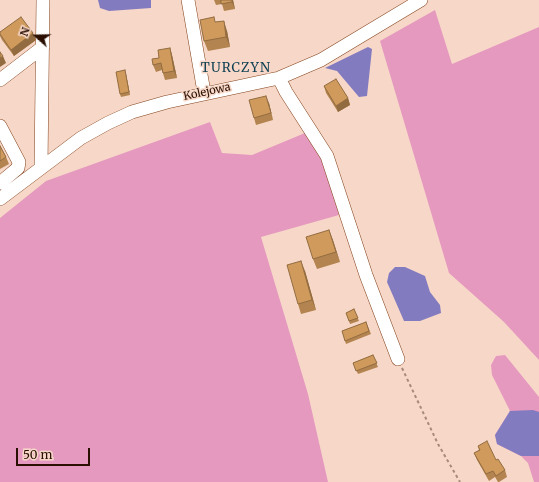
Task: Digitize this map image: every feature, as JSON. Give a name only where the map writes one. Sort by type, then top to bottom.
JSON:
[{"type":"street","points":[[41,168],[43,0]]},
{"type":"street","points":[[188,0],[204,92]]},
{"type":"street","name":"Kolejowa","points":[[1,196],[81,138],[108,123],[139,110],[204,92],[279,78],[321,60],[421,0]]},
{"type":"street","points":[[0,80],[43,47]]},
{"type":"street","points":[[279,78],[286,92],[327,156],[366,275],[398,359]]},
{"type":"street","points":[[0,126],[19,162],[18,168],[0,183]]},
{"type":"path","points":[[398,359],[438,444],[460,482]]},
{"type":"shaded area","points":[[98,0],[151,0],[151,8],[109,11],[100,8]]},
{"type":"shaded area","points":[[435,10],[452,64],[539,27],[539,360],[504,322],[449,273],[380,41]]},
{"type":"shaded area","points":[[368,47],[372,49],[367,96],[359,97],[337,71],[325,68]]},
{"type":"shaded area","points":[[210,122],[222,153],[252,155],[305,133],[323,156],[339,215],[261,237],[308,394],[328,482],[0,482],[0,218],[46,181]]},
{"type":"shaded area","points":[[395,267],[405,267],[425,276],[430,292],[440,305],[441,313],[420,321],[404,321],[387,282],[389,273]]},
{"type":"shaded area","points":[[505,355],[539,397],[539,482],[534,482],[528,463],[521,456],[497,444],[495,435],[510,411],[492,375],[491,365],[496,356]]},
{"type":"shaded area","points":[[533,410],[539,412],[539,456],[521,456],[497,444],[495,435],[510,411]]},
{"type":"building","points":[[221,0],[232,0],[232,2],[221,4]]},
{"type":"building","points":[[21,17],[33,33],[11,50],[0,32]]},
{"type":"building","points":[[214,17],[215,22],[224,21],[226,37],[204,41],[200,20]]},
{"type":"building","points":[[170,48],[174,71],[163,73],[161,63],[153,65],[152,59],[159,58],[158,50]]},
{"type":"building","points":[[125,70],[129,92],[120,94],[116,72]]},
{"type":"building","points":[[336,79],[348,98],[336,106],[324,86]]},
{"type":"building","points":[[266,96],[271,113],[254,118],[249,100]]},
{"type":"building","points":[[0,146],[6,157],[0,161]]},
{"type":"building","points":[[329,230],[336,252],[313,259],[306,237]]},
{"type":"building","points":[[301,261],[312,300],[298,304],[287,265]]},
{"type":"building","points":[[354,309],[358,318],[349,321],[346,313]]},
{"type":"building","points":[[366,322],[369,331],[345,341],[342,331]]},
{"type":"building","points":[[373,355],[377,363],[356,371],[353,363]]},
{"type":"building","points":[[487,441],[496,460],[498,459],[505,470],[496,476],[493,471],[486,474],[474,453],[480,450],[478,446]]},
{"type":"district","name":"TURCZYN","points":[[236,68]]}]
